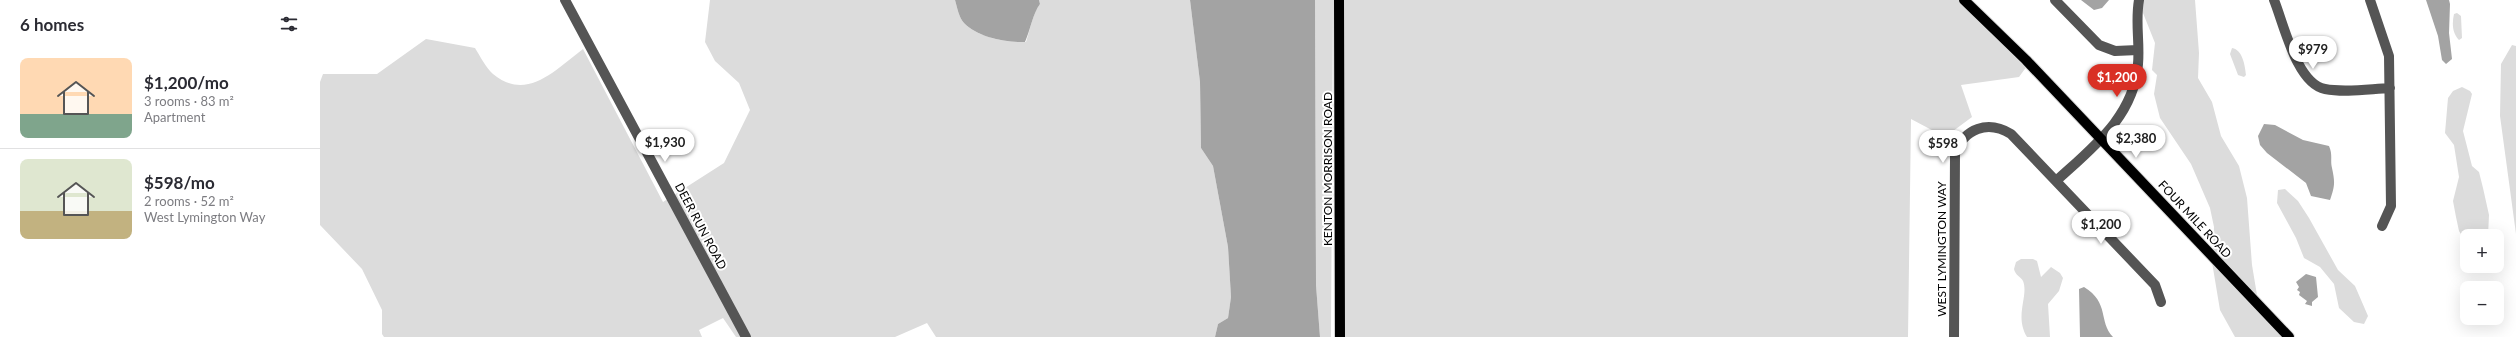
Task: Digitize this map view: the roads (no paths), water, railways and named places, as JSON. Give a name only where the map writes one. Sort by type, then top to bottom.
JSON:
[{"type":"main road","name":"KENTON MORRISON ROAD","points":[[1339,0],[1340,337]]},
{"type":"main road","name":"FOUR MILE ROAD","points":[[1964,0],[2026,60],[2289,337]]},
{"type":"street","name":"DEER RUN ROAD","points":[[565,0],[746,337]]},
{"type":"street","points":[[2055,0],[2099,45],[2114,51],[2138,50]]},
{"type":"street","points":[[2056,181],[2101,139],[2119,118],[2131,94],[2136,78],[2138,50],[2136,22],[2139,0]]},
{"type":"street","points":[[2274,0],[2302,72],[2312,84],[2326,90],[2390,88]]},
{"type":"street","points":[[2370,0],[2388,48],[2390,88],[2391,206],[2382,226]]},
{"type":"street","name":"WEST LYMINGTON WAY","points":[[1954,337],[1954,161],[1958,145],[1968,133],[1982,127],[2004,130],[2056,181],[2155,285],[2161,302]]}]
